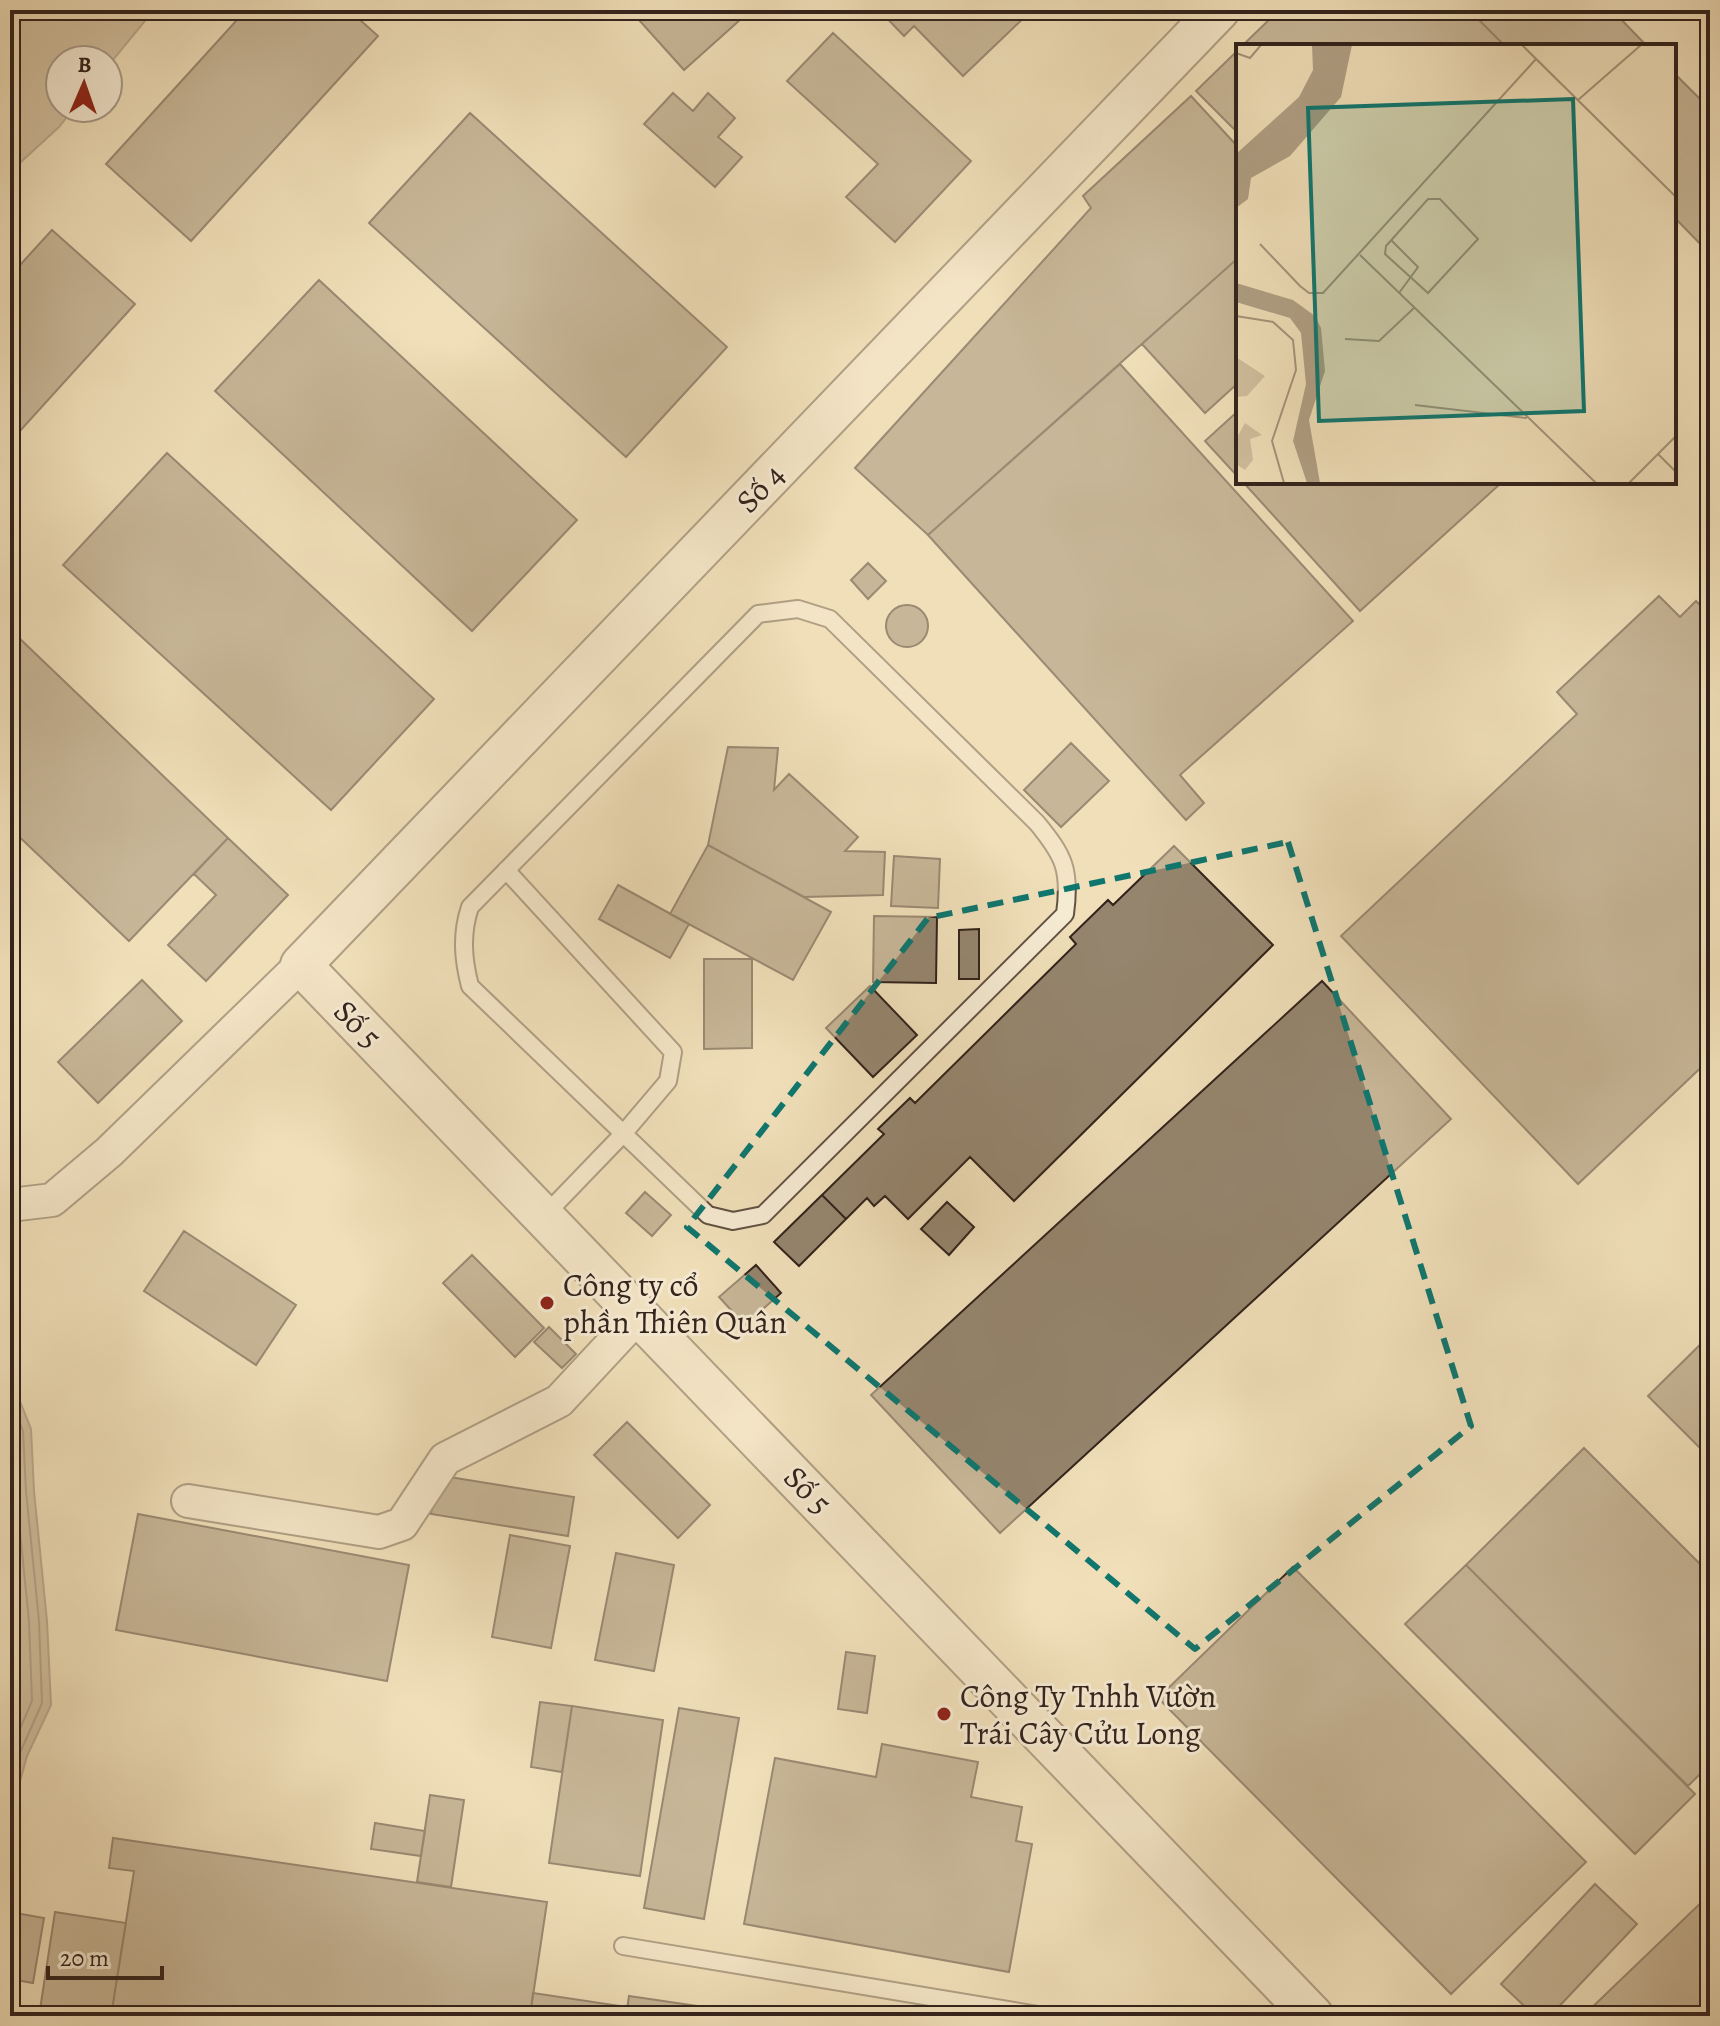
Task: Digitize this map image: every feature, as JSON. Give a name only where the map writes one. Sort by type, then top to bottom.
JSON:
[{"type":"street","name":"Số 4","points":[[301,965],[1219,10]]},
{"type":"street","points":[[10,1205],[52,1200],[109,1152],[301,965]]},
{"type":"street","name":"Số 5","points":[[301,965],[1313,2016]]},
{"type":"street","points":[[188,1501],[379,1532],[402,1524],[445,1459],[559,1401],[639,1315]]},
{"type":"lane","points":[[798,609],[830,619],[1037,823],[1060,850],[1069,886],[1065,914],[763,1215],[733,1221],[708,1215],[623,1134],[470,986],[463,960],[465,921],[470,907],[758,614],[798,609]]},
{"type":"lane","points":[[506,870],[673,1052],[668,1081],[623,1134],[544,1216]]},
{"type":"lane","points":[[623,1946],[1044,2016]]},
{"type":"highlighted area","points":[[1288,842],[1471,1426],[1195,1649],[687,1227],[928,918]]},
{"type":"water","points":[[10,10],[154,10],[124,47],[124,44],[44,44],[44,124],[61,124],[10,172]]},
{"type":"water","points":[[10,1376],[31,1429],[51,1705],[27,1756],[10,1818]]},
{"type":"building","points":[[246,10],[349,10],[378,36],[191,241],[106,164]]},
{"type":"building","points":[[630,10],[751,10],[684,70]]},
{"type":"building","points":[[879,10],[1032,10],[963,76],[914,26],[904,36]]},
{"type":"building","points":[[1279,10],[1491,10],[1480,21],[1503,44],[1244,44]]},
{"type":"building","points":[[1491,10],[1612,10],[1645,44],[1503,44],[1480,21]]},
{"type":"building","points":[[833,33],[971,161],[895,242],[846,197],[878,164],[787,81]]},
{"type":"building","points":[[1236,52],[1236,131],[1196,91]]},
{"type":"building","points":[[1676,75],[1710,109],[1710,254],[1676,219]]},
{"type":"building","points":[[673,93],[693,111],[708,93],[735,118],[718,137],[742,157],[715,187],[644,124]]},
{"type":"building","points":[[1191,96],[1236,145],[1236,260],[928,535],[855,468],[1091,208],[1083,196]]},
{"type":"building","points":[[470,113],[727,347],[626,457],[369,223]]},
{"type":"building","points":[[52,230],[135,304],[10,442],[10,276]]},
{"type":"building","points":[[1236,260],[1236,385],[1205,413],[1142,344]]},
{"type":"building","points":[[319,280],[577,520],[472,631],[215,391]]},
{"type":"building","points":[[1120,364],[1353,621],[1180,775],[1204,803],[1186,820],[928,535]]},
{"type":"building","points":[[1236,413],[1236,475],[1205,441]]},
{"type":"building","points":[[167,453],[434,699],[331,810],[63,565]]},
{"type":"building","points":[[1245,484],[1500,484],[1360,611]]},
{"type":"building","points":[[868,563],[886,581],[868,599],[851,580]]},
{"type":"building","points":[[1659,596],[1680,617],[1696,601],[1710,615],[1710,1059],[1578,1184],[1341,936],[1577,714],[1557,692]]},
{"type":"building","points":[[907,605],[922,611],[928,626],[922,641],[907,647],[892,641],[886,626],[892,611]]},
{"type":"building","points":[[17,636],[228,838],[129,941],[10,828],[10,643]]},
{"type":"building","points":[[1071,743],[1109,781],[1061,827],[1024,790]]},
{"type":"building","points":[[728,747],[778,748],[774,790],[789,774],[858,837],[845,851],[885,852],[883,895],[804,897],[708,845]]},
{"type":"building","points":[[228,838],[288,895],[206,981],[168,945],[216,895],[194,874]]},
{"type":"building","points":[[708,845],[831,912],[793,980],[670,914]]},
{"type":"building","points":[[1174,846],[1273,945],[1014,1201],[970,1157],[908,1219],[885,1196],[874,1206],[867,1198],[846,1219],[822,1195],[884,1134],[878,1129],[910,1098],[915,1103],[1076,944],[1070,937],[1108,900],[1113,905]]},
{"type":"building","points":[[894,856],[940,859],[938,908],[891,906]]},
{"type":"building","points":[[618,885],[689,924],[670,958],[599,919]]},
{"type":"building","points":[[874,916],[937,917],[936,983],[873,982]]},
{"type":"building","points":[[979,929],[979,979],[959,979],[959,930]]},
{"type":"building","points":[[704,959],[752,959],[752,1048],[704,1049]]},
{"type":"building","points":[[142,980],[182,1021],[98,1103],[58,1062]]},
{"type":"building","points":[[1322,981],[1451,1119],[1000,1533],[871,1395]]},
{"type":"building","points":[[870,986],[917,1035],[873,1077],[826,1028]]},
{"type":"building","points":[[645,1192],[671,1215],[652,1236],[626,1213]]},
{"type":"building","points":[[822,1195],[846,1219],[799,1266],[774,1242]]},
{"type":"building","points":[[947,1202],[974,1227],[949,1255],[921,1229]]},
{"type":"building","points":[[184,1231],[296,1305],[256,1365],[144,1291]]},
{"type":"building","points":[[472,1255],[544,1328],[515,1357],[443,1283]]},
{"type":"building","points":[[756,1265],[781,1293],[745,1325],[719,1297]]},
{"type":"building","points":[[549,1327],[576,1354],[562,1368],[534,1342]]},
{"type":"building","points":[[1710,1335],[1710,1458],[1648,1396]]},
{"type":"building","points":[[627,1422],[710,1505],[678,1538],[594,1455]]},
{"type":"building","points":[[1584,1448],[1710,1574],[1710,1764],[1688,1786],[1466,1565]]},
{"type":"building","points":[[437,1475],[574,1497],[568,1536],[431,1514]]},
{"type":"building","points":[[138,1514],[409,1565],[387,1681],[116,1630]]},
{"type":"building","points":[[510,1535],[570,1546],[551,1648],[492,1637]]},
{"type":"building","points":[[616,1553],[674,1565],[654,1671],[595,1660]]},
{"type":"building","points":[[1466,1565],[1695,1794],[1635,1854],[1405,1624]]},
{"type":"building","points":[[1293,1567],[1586,1862],[1451,1994],[1158,1698]]},
{"type":"building","points":[[846,1652],[875,1656],[867,1713],[838,1709]]},
{"type":"building","points":[[540,1702],[572,1706],[562,1772],[531,1767]]},
{"type":"building","points":[[572,1706],[663,1720],[640,1876],[549,1863]]},
{"type":"building","points":[[679,1708],[739,1718],[704,1919],[644,1908]]},
{"type":"building","points":[[882,1744],[978,1762],[971,1797],[1022,1807],[1016,1841],[1032,1844],[1009,1972],[744,1924],[775,1758],[876,1777]]},
{"type":"building","points":[[430,1795],[464,1800],[451,1887],[417,1882]]},
{"type":"building","points":[[375,1823],[425,1831],[421,1856],[371,1849]]},
{"type":"building","points":[[113,1838],[547,1902],[530,2016],[111,2016],[134,1871],[109,1868]]},
{"type":"building","points":[[1595,1884],[1637,1924],[1550,2016],[1535,2016],[1501,1984]]},
{"type":"building","points":[[1710,1894],[1710,2016],[1583,2016]]},
{"type":"building","points":[[10,1912],[44,1918],[33,1983],[10,1979]]},
{"type":"building","points":[[55,1912],[126,1923],[111,2016],[39,2016]]},
{"type":"building","points":[[533,1993],[627,2007],[626,2016],[530,2016]]},
{"type":"building","points":[[629,1996],[765,2016],[626,2016]]},
{"type":"place","name":"Công ty cổ phần Thiên Quân","points":[[547,1303]]},
{"type":"place","name":"Công Ty Tnhh Vườn Trái Cây Cửu Long","points":[[944,1714]]}]
